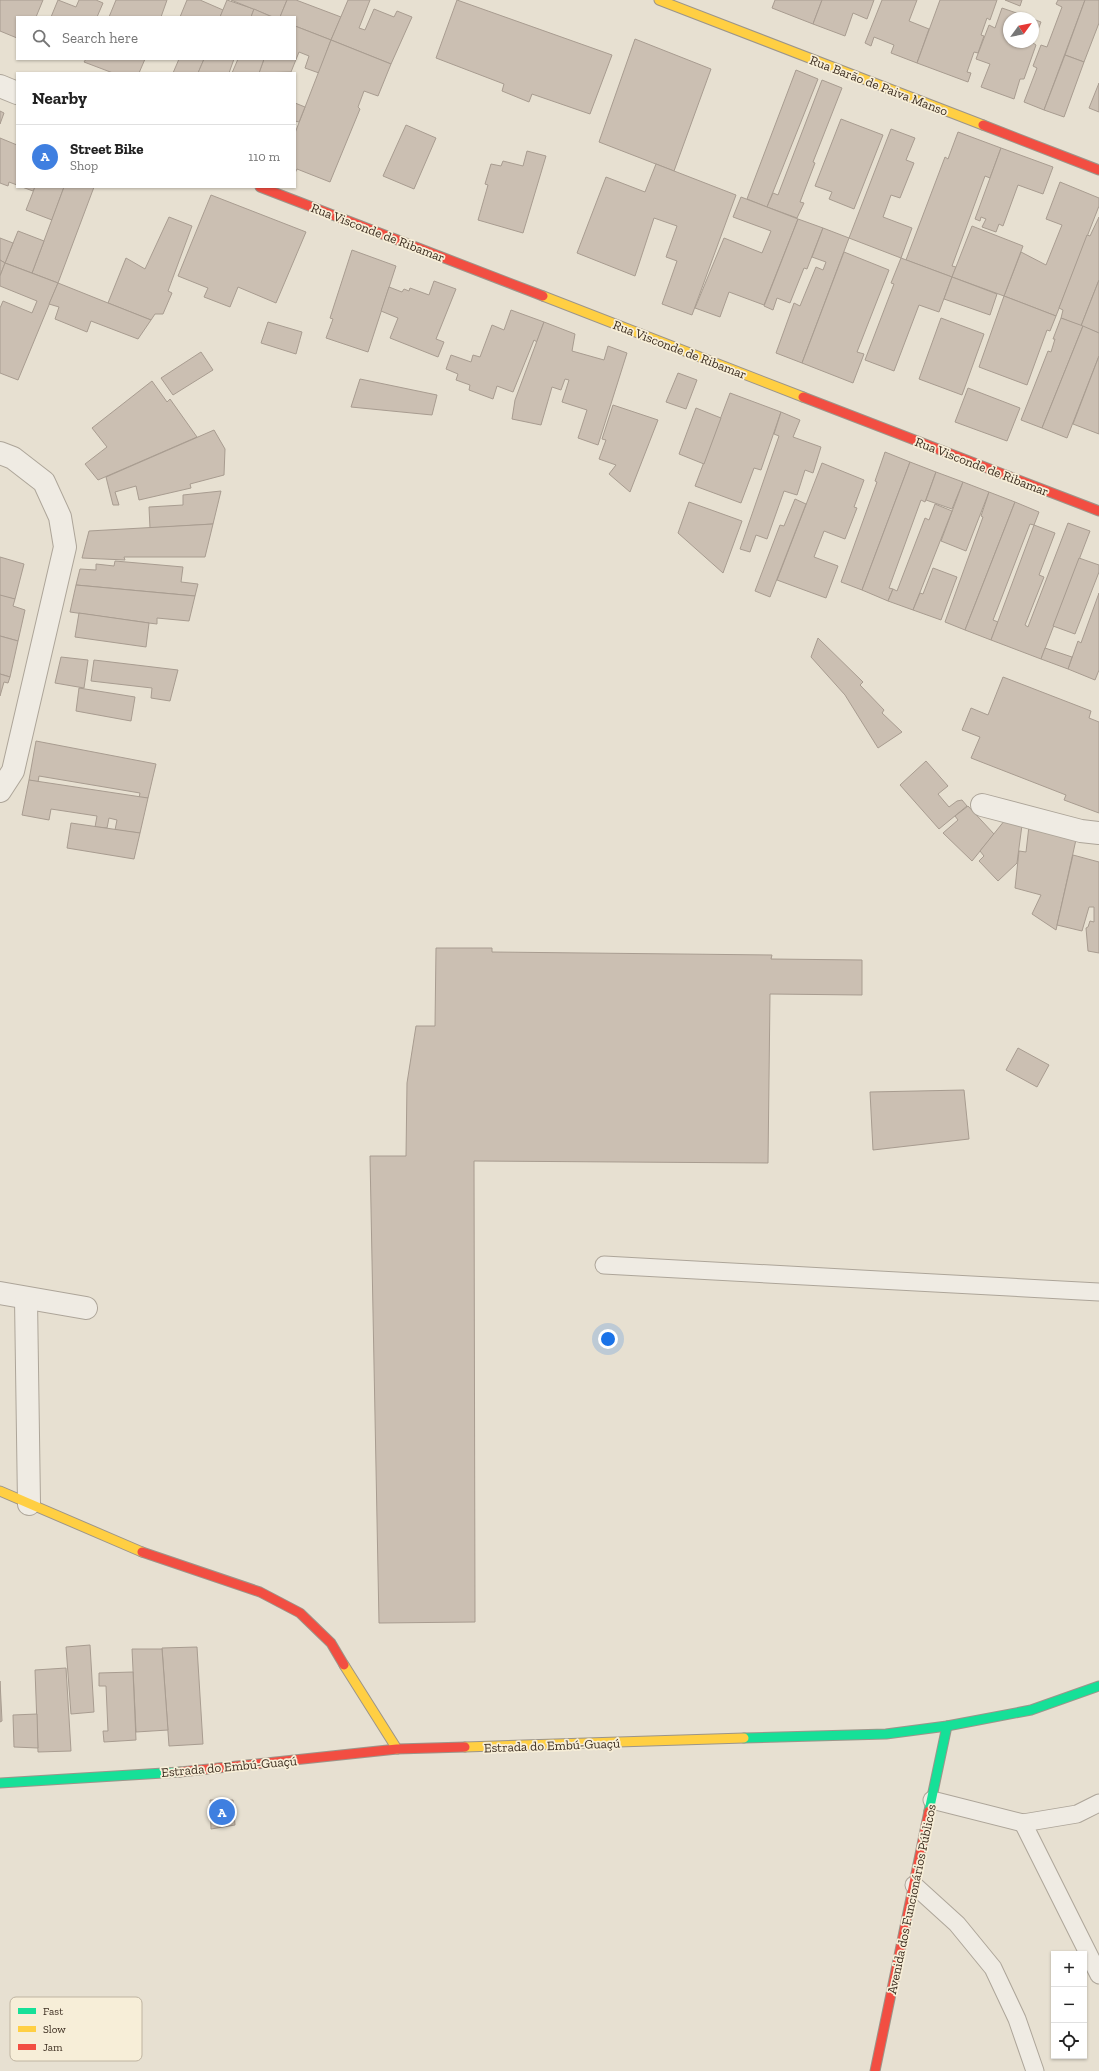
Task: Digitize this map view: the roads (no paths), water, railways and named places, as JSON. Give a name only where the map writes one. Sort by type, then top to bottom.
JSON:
[{"type":"street","name":"Rua Barão de Paiva Manso","points":[[659,0],[1099,170]]},
{"type":"street","points":[[0,86],[16,93]]},
{"type":"street","name":"Rua Visconde de Ribamar","points":[[263,188],[1099,511]]},
{"type":"street","points":[[0,792],[13,771],[66,547],[60,517],[44,482],[6,456]]},
{"type":"street","points":[[982,805],[1081,831],[1099,833]]},
{"type":"street","points":[[0,1293],[26,1299],[86,1308]]},
{"type":"street","points":[[26,1299],[29,1504]]},
{"type":"street","points":[[0,1491],[143,1553],[260,1592],[300,1613],[331,1643],[397,1749]]},
{"type":"street","name":"Estrada do Embú-Guaçú","points":[[0,1783],[192,1771],[397,1749],[886,1734],[947,1726],[1031,1710],[1099,1686]]},
{"type":"street","name":"Avenida dos Funcionários Públicos","points":[[875,2071],[947,1726]]},
{"type":"lane","points":[[604,1264],[1099,1292]]},
{"type":"lane","points":[[932,1800],[1023,1823],[1077,1814],[1099,1803]]},
{"type":"lane","points":[[1023,1823],[1099,1975]]},
{"type":"lane","points":[[914,1885],[957,1924],[993,1968],[1017,2019],[1035,2071]]},
{"type":"place","name":"Street Bike","points":[[222,1812]]}]
